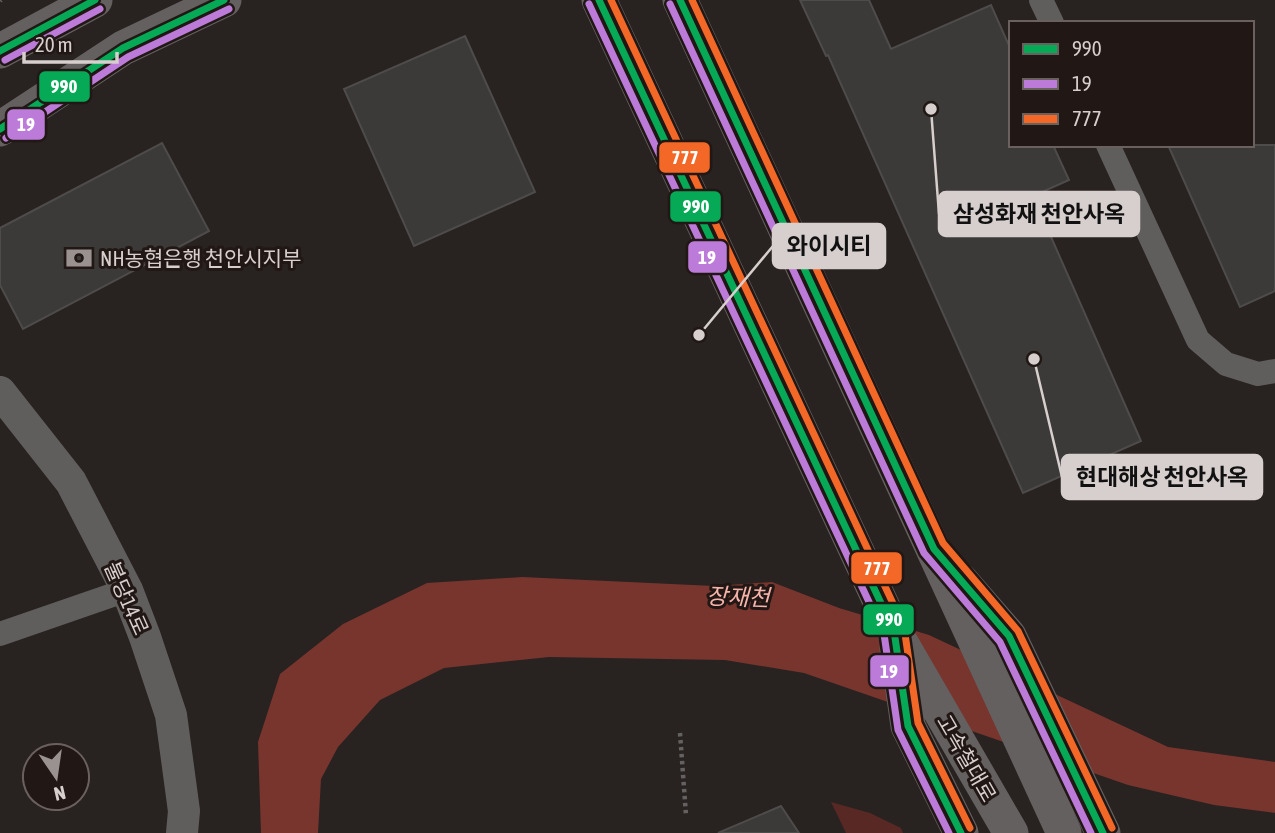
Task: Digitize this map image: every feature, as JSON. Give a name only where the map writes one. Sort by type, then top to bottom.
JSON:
[{"type":"main road","points":[[0,51],[95,0]]},
{"type":"main road","points":[[0,130],[123,48],[224,0]]},
{"type":"main road","name":"고속철대로","points":[[599,0],[894,631],[1011,833]]},
{"type":"main road","points":[[680,0],[1064,833]]},
{"type":"main road","points":[[934,549],[1009,636],[1103,833]]},
{"type":"main road","points":[[894,631],[908,726],[961,833]]},
{"type":"street","points":[[1041,0],[1051,21]]},
{"type":"street","points":[[1109,147],[1198,340],[1226,364],[1258,374],[1275,371]]},
{"type":"street","name":"불당14로","points":[[0,392],[71,482],[127,590],[171,715],[184,811],[182,833]]},
{"type":"street","points":[[0,634],[127,590]]},
{"type":"path","points":[[680,733],[687,815]]},
{"type":"shaded area","points":[[831,802],[870,813],[901,828],[903,833],[846,833]]},
{"type":"water","name":"장재천","points":[[522,577],[714,586],[772,582],[839,608],[929,635],[1168,747],[1275,762],[1275,813],[1214,805],[1128,785],[804,673],[725,660],[549,657],[444,668],[380,700],[338,747],[321,779],[318,833],[261,833],[258,742],[280,674],[343,624],[427,583]]},
{"type":"building","points":[[800,0],[869,0],[891,49],[991,5],[1009,46],[1009,147],[1054,147],[1069,180],[1033,196],[1141,441],[1023,493],[828,55],[826,56]]},
{"type":"building","points":[[465,36],[535,192],[414,246],[344,89]]},
{"type":"building","name":"NH농협은행 천안시지부","points":[[162,143],[209,231],[23,329],[0,285],[0,228]]},
{"type":"building","points":[[1275,145],[1275,291],[1240,307],[1169,147]]},
{"type":"building","points":[[781,806],[799,833],[718,833]]},
{"type":"transit line","name":"990","points":[[0,51],[95,0]]},
{"type":"transit line","name":"990","points":[[0,129],[123,48],[224,0]]},
{"type":"transit line","name":"990","points":[[599,0],[894,631],[908,726],[961,833]]},
{"type":"transit line","name":"777","points":[[611,0],[904,627],[918,723],[970,828]]},
{"type":"transit line","name":"990","points":[[680,0],[934,549],[1009,636],[1103,833]]},
{"type":"transit line","name":"777","points":[[692,0],[943,543],[1018,631],[1112,828]]},
{"type":"transit line","name":"19","points":[[589,4],[884,634],[898,730],[949,833]]},
{"type":"transit line","name":"19","points":[[670,4],[924,553],[1000,642],[1091,833]]},
{"type":"transit line","name":"19","points":[[5,60],[100,9]]},
{"type":"transit line","name":"19","points":[[6,138],[128,57],[229,9]]},
{"type":"place","name":"삼성화재 천안사옥","points":[[931,109]]},
{"type":"place","name":"NH농협은행 천안시지부","points":[[79,258]]},
{"type":"place","name":"와이시티","points":[[699,335]]},
{"type":"place","name":"현대해상 천안사옥","points":[[1034,359]]}]
